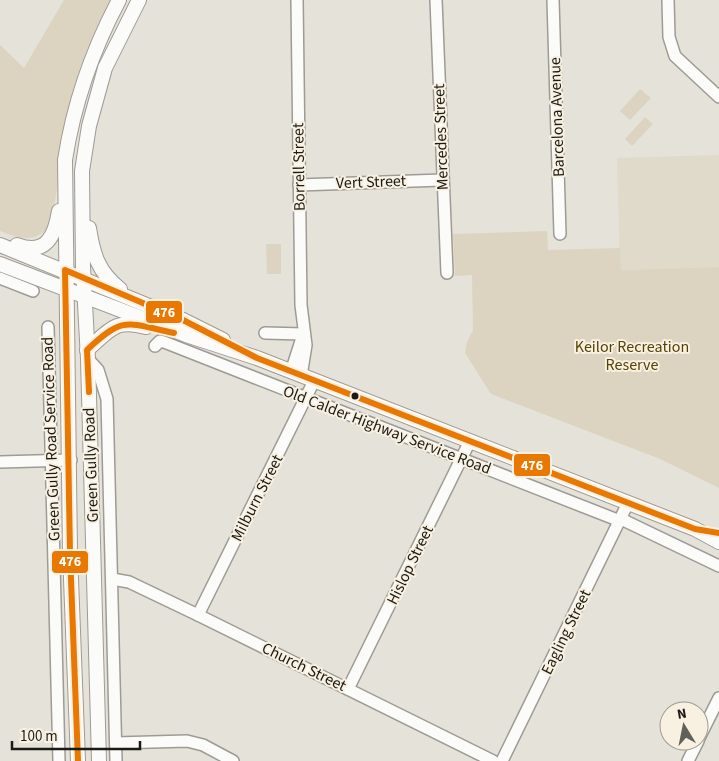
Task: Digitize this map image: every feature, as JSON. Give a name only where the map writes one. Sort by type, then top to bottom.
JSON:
[{"type":"main road","name":"Green Gully Road","points":[[78,761],[70,553],[64,176],[69,133],[85,73],[119,0]]},
{"type":"main road","name":"Green Gully Road","points":[[99,761],[88,355],[83,278],[82,182],[89,126],[105,68],[139,0]]},
{"type":"main road","points":[[0,238],[26,248],[41,246],[48,242],[56,227],[64,176]]},
{"type":"main road","points":[[82,182],[96,261],[110,280],[131,297]]},
{"type":"main road","points":[[0,245],[66,270],[184,320],[256,358]]},
{"type":"main road","points":[[0,264],[186,335],[256,358],[695,529],[719,542]]},
{"type":"main road","points":[[88,355],[107,331],[122,324],[134,324],[186,335]]},
{"type":"main road","points":[[695,529],[719,533]]},
{"type":"street","name":"Borrell Street","points":[[296,374],[303,334],[297,0]]},
{"type":"street","name":"Mercedes Street","points":[[436,0],[447,274]]},
{"type":"street","name":"Barcelona Avenue","points":[[553,0],[560,234]]},
{"type":"street","points":[[668,0],[671,49],[675,56],[719,97]]},
{"type":"street","name":"Vert Street","points":[[299,185],[442,180]]},
{"type":"street","points":[[0,278],[33,291]]},
{"type":"street","name":"Green Gully Road Service Road","points":[[48,327],[59,761]]},
{"type":"street","points":[[264,333],[303,334]]},
{"type":"street","name":"Old Calder Highway Service Road","points":[[155,346],[160,341],[164,342],[462,460],[621,520],[719,566]]},
{"type":"street","points":[[88,355],[98,370],[105,386],[107,399],[116,761]]},
{"type":"street","name":"Milburn Street","points":[[198,615],[307,399],[314,381]]},
{"type":"street","name":"Hislop Street","points":[[348,689],[470,441]]},
{"type":"street","points":[[0,462],[70,460]]},
{"type":"street","name":"Eagling Street","points":[[502,761],[628,503]]},
{"type":"street","name":"Church Street","points":[[112,579],[129,582],[493,761]]},
{"type":"street","points":[[709,718],[719,698]]},
{"type":"street","points":[[116,744],[187,741],[204,745],[234,761]]},
{"type":"shaded area","points":[[719,155],[719,267],[620,270],[617,158]]},
{"type":"green space","points":[[64,0],[110,0],[85,54],[68,110],[57,191],[51,220],[48,227],[38,236],[26,238],[13,236],[0,231],[0,45],[24,68]]},
{"type":"green space","points":[[640,89],[651,98],[630,120],[620,111]]},
{"type":"green space","points":[[645,117],[653,124],[632,146],[625,139]]},
{"type":"green space","name":"Keilor Recreation Reserve","points":[[547,231],[548,250],[620,248],[621,270],[719,267],[719,488],[660,459],[491,394],[465,353],[467,342],[473,330],[472,275],[455,276],[453,234]]},
{"type":"green space","points":[[266,244],[281,244],[281,274],[267,274]]},
{"type":"transit line","name":"476","points":[[78,761],[70,553],[65,270],[183,320],[257,358],[695,529],[719,533]]},
{"type":"transit line","name":"476","points":[[89,392],[87,350],[110,331],[118,327],[136,325],[174,333]]}]
